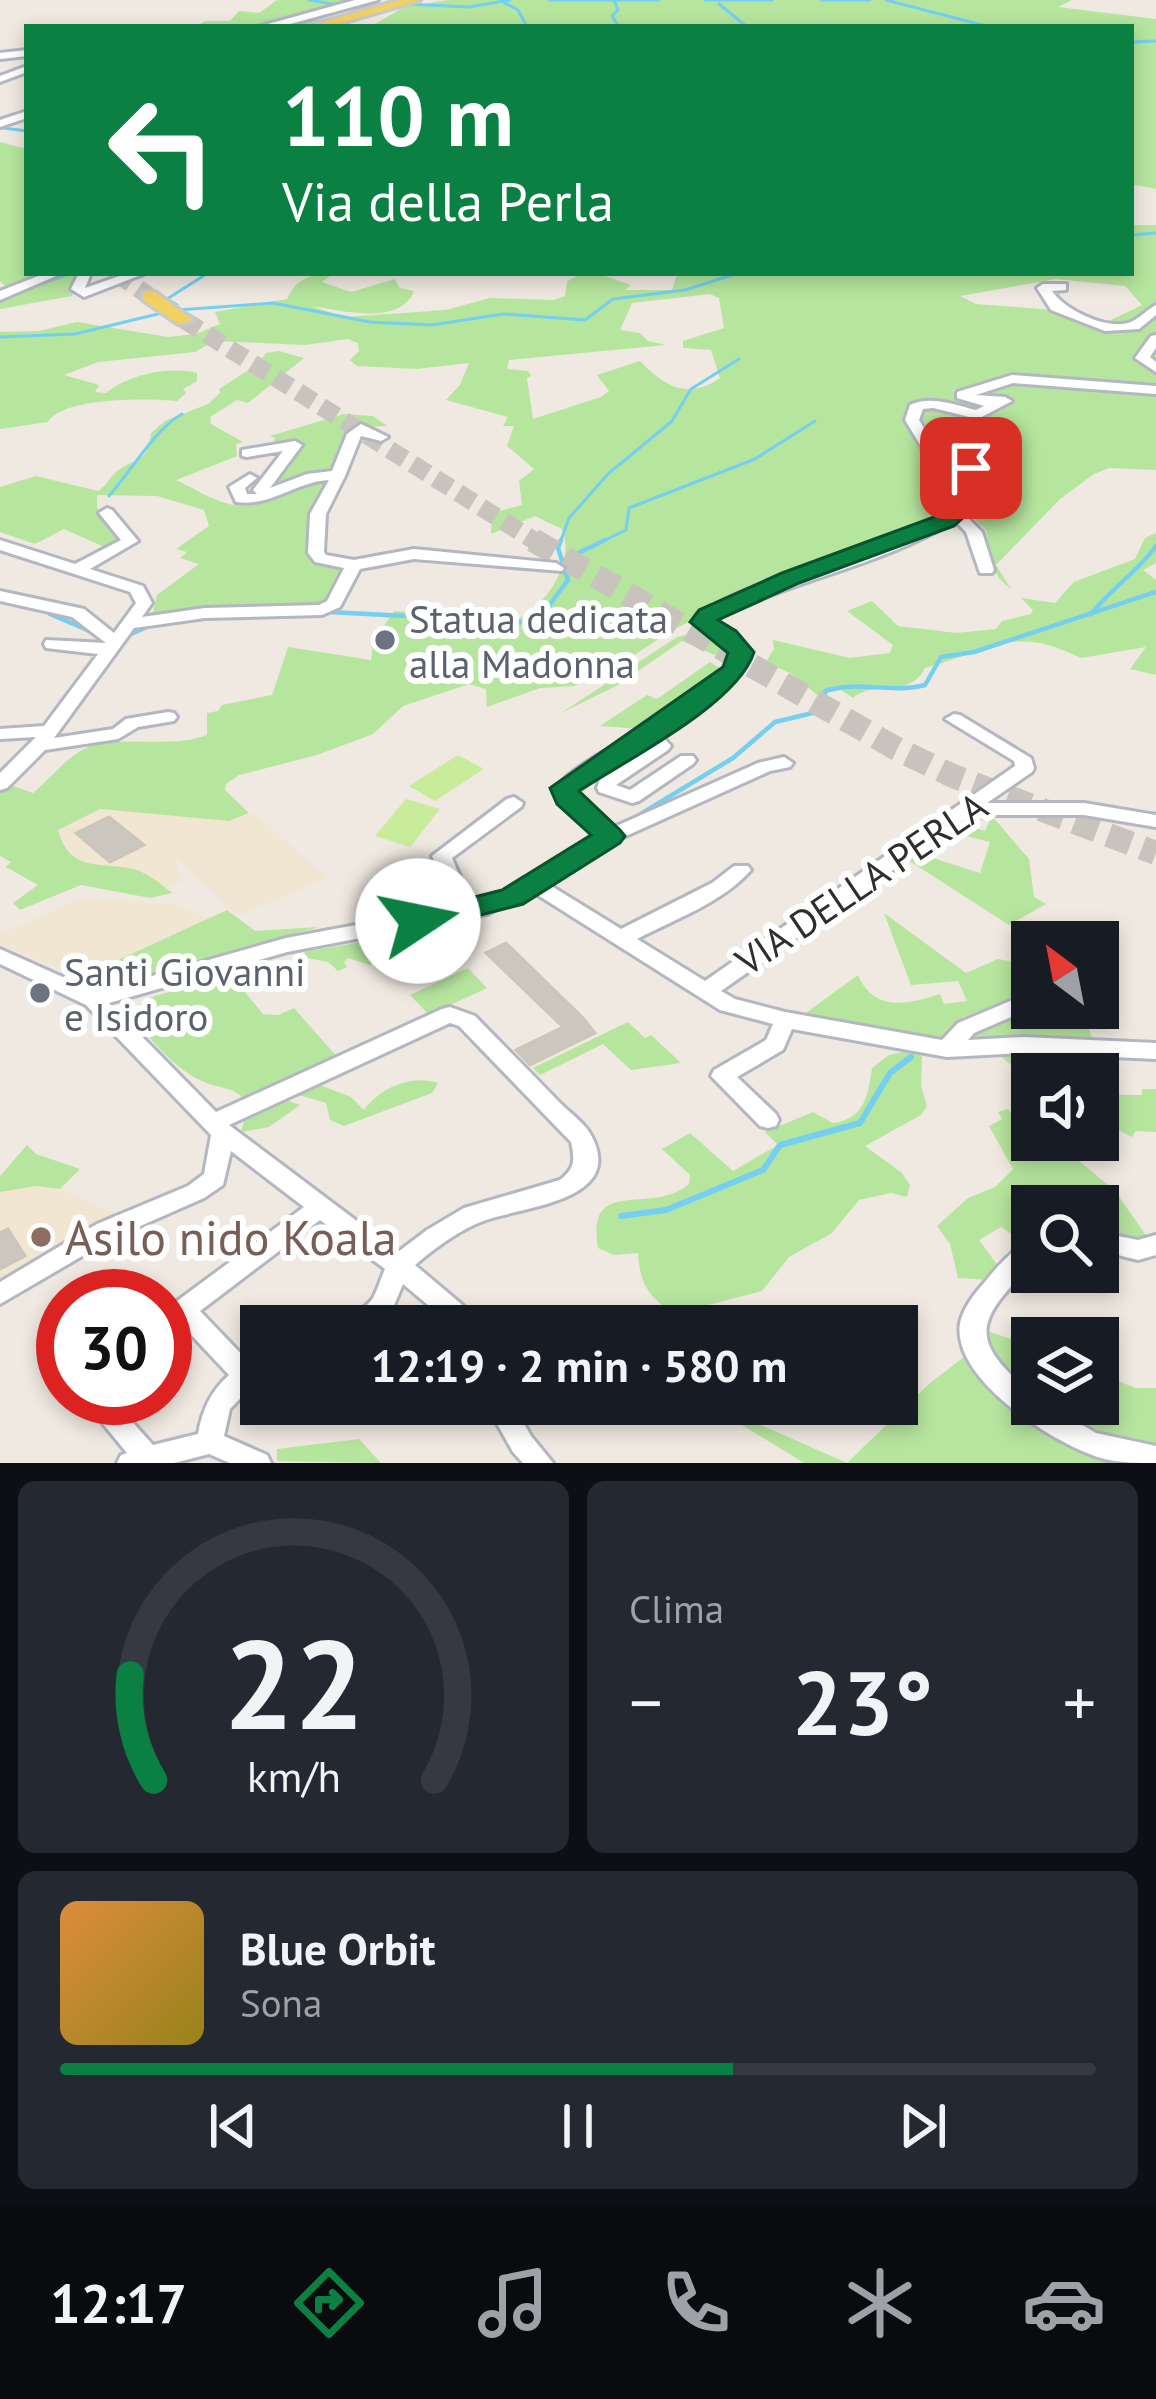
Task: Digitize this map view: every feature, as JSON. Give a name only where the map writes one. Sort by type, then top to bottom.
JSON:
[{"type":"main road","points":[[321,24],[372,5],[414,0]]},
{"type":"main road","points":[[149,296],[184,320]]},
{"type":"street","points":[[289,24],[336,5],[372,5]]},
{"type":"street","points":[[0,296],[50,276]]},
{"type":"street","points":[[84,276],[77,289],[84,292],[131,276]]},
{"type":"street","points":[[1062,287],[1043,288],[1056,307],[1105,327],[1134,326],[1156,309]]},
{"type":"street","points":[[1156,339],[1142,358],[1156,368]]},
{"type":"street","points":[[610,836],[567,798],[564,788],[722,684],[740,662],[737,646],[703,622],[708,616],[955,514],[971,464],[960,457],[941,472],[930,470],[931,451],[912,420],[916,405],[985,414],[1005,401],[962,395],[1001,380],[1156,390]]},
{"type":"street","points":[[381,437],[361,428],[354,434],[319,514],[316,553],[321,559],[355,565],[414,554],[556,568]]},
{"type":"street","points":[[247,453],[295,445],[261,490],[270,493]]},
{"type":"street","points":[[250,478],[237,487],[239,498],[252,500],[310,474],[338,476]]},
{"type":"street","points":[[78,569],[130,541],[107,513]]},
{"type":"street","points":[[955,514],[974,524],[976,550],[986,570]]},
{"type":"street","points":[[0,545],[78,569],[142,595],[144,603],[44,738],[0,784]]},
{"type":"street","points":[[128,624],[205,613],[322,610],[334,604],[355,565]]},
{"type":"street","points":[[0,596],[78,613],[111,646]]},
{"type":"street","points":[[52,644],[111,646]]},
{"type":"street","points":[[0,734],[44,738],[118,734],[132,723],[169,717]]},
{"type":"street","name":"VIA DELLA PERLA","points":[[534,884],[706,991],[918,839],[1019,777],[1025,763],[954,719]]},
{"type":"street","points":[[648,732],[662,746],[608,780],[606,788],[632,796],[687,760]]},
{"type":"street","points":[[94,1000],[286,945],[465,912],[512,897],[610,836],[765,767],[784,763]]},
{"type":"street","points":[[465,912],[442,856],[514,803]]},
{"type":"street","points":[[969,809],[1084,809],[1156,821]]},
{"type":"street","name":"VIA DELLA PERLA","points":[[621,938],[719,888],[741,870]]},
{"type":"street","points":[[0,956],[94,1000],[218,1128],[445,1305]]},
{"type":"street","points":[[706,991],[728,1005],[785,1021],[947,1049],[1024,1046],[1156,1051]]},
{"type":"street","points":[[947,1049],[966,1028],[1011,1008]]},
{"type":"street","points":[[218,1128],[440,1017],[461,1016],[582,1139],[588,1156],[582,1174],[564,1191],[479,1212],[399,1266],[383,1305]]},
{"type":"street","points":[[768,1120],[722,1076],[776,1045],[785,1021]]},
{"type":"street","points":[[0,1294],[105,1231],[214,1180],[218,1128]]},
{"type":"street","points":[[192,1303],[320,1207]]},
{"type":"street","points":[[1119,1246],[1138,1250],[1156,1245]]},
{"type":"street","points":[[1011,1273],[972,1325],[974,1348],[987,1370],[1081,1439],[1156,1458]]},
{"type":"street","points":[[192,1329],[240,1360]]},
{"type":"street","points":[[210,1442],[213,1410],[240,1382]]},
{"type":"street","points":[[114,1425],[139,1461],[210,1442],[258,1463]]},
{"type":"street","points":[[511,1425],[539,1463]]},
{"type":"shaded area","points":[[99,809],[229,821],[255,813],[327,878],[238,916],[175,857],[181,882],[166,888],[142,872],[85,866],[61,841],[58,830]]},
{"type":"shaded area","points":[[81,898],[171,904],[209,918],[81,977],[0,945],[0,934]]},
{"type":"shaded area","name":"Asilo nido Koala","points":[[36,1186],[60,1189],[117,1215],[0,1288],[0,1192]]},
{"type":"green space","points":[[277,0],[347,0],[299,23],[353,7],[308,24],[200,24],[230,21],[239,11],[259,13]]},
{"type":"green space","points":[[448,0],[1072,0],[1058,7],[1156,19],[1156,189],[1134,185],[1134,24],[375,24],[404,7]]},
{"type":"green space","points":[[0,142],[24,148],[24,276],[44,276],[9,290],[0,281]]},
{"type":"green space","points":[[1134,225],[1156,225],[1156,470],[1109,468],[1060,499],[996,565],[1011,589],[993,569],[986,530],[962,506],[978,465],[929,437],[918,420],[919,407],[931,406],[989,416],[1010,401],[983,399],[972,392],[1022,376],[952,390],[965,400],[1000,402],[983,412],[929,401],[912,406],[909,419],[927,456],[928,473],[942,476],[962,462],[967,468],[955,504],[940,522],[720,606],[669,632],[600,678],[575,686],[540,688],[487,707],[486,689],[469,684],[403,706],[373,734],[317,755],[239,775],[225,790],[249,813],[229,821],[100,809],[58,830],[69,852],[85,862],[140,871],[172,893],[150,898],[81,885],[20,910],[13,903],[38,885],[6,867],[11,862],[0,856],[0,788],[5,783],[33,793],[71,758],[97,744],[207,735],[207,713],[222,705],[272,695],[288,647],[371,660],[373,642],[394,611],[514,621],[537,606],[555,583],[565,542],[562,529],[535,516],[491,534],[492,513],[522,505],[519,481],[534,469],[507,446],[514,426],[503,426],[508,417],[446,400],[460,385],[469,363],[417,369],[357,366],[350,360],[359,351],[358,343],[348,339],[305,345],[214,341],[195,352],[98,362],[64,375],[99,385],[95,392],[106,393],[149,374],[197,373],[197,381],[183,389],[186,393],[177,401],[87,404],[56,414],[48,422],[0,429],[0,332],[39,331],[77,322],[168,337],[196,334],[220,324],[215,312],[287,299],[300,282],[312,276],[330,276],[322,282],[351,292],[395,279],[400,288],[414,291],[407,302],[383,313],[311,306],[345,317],[446,310],[490,298],[553,300],[565,296],[567,282],[578,276],[606,276],[631,285],[625,290],[672,290],[676,277],[1134,276]],"holes":[[[1056,279],[1125,286],[1142,305],[1097,327],[1056,310],[976,304],[960,296]],[[710,294],[719,298],[724,328],[683,341],[683,348],[711,350],[720,378],[708,385],[676,387],[640,361],[597,375],[609,391],[601,397],[533,419],[527,378],[531,376],[528,371],[507,369],[509,360],[666,345],[620,330],[632,303]]]},
{"type":"green space","points":[[53,276],[78,276],[72,296],[0,309],[0,297]]},
{"type":"green space","points":[[279,351],[304,358],[248,403],[237,400],[210,417],[211,424],[243,442],[236,444],[237,456],[176,480],[215,500],[242,505],[305,482],[331,478],[313,552],[348,568],[327,605],[153,620],[142,617],[153,612],[157,595],[199,564],[180,558],[187,552],[176,549],[209,526],[204,510],[157,496],[97,495],[97,507],[118,540],[109,549],[64,529],[35,544],[0,532],[0,487],[36,476],[98,491],[117,471],[142,457],[151,433],[165,421],[208,404],[219,389],[258,364],[266,353]]},
{"type":"green space","points":[[344,414],[373,416],[387,426],[362,427],[333,472],[268,488],[296,442],[273,446],[275,438],[270,436]]},
{"type":"green space","points":[[1156,533],[1156,563],[1143,570],[1156,580],[1156,675],[1130,669],[1146,647],[1081,658],[1020,641],[925,668],[910,683],[853,698],[841,690],[817,695],[792,674],[766,662],[774,649],[773,640],[850,658],[890,653],[893,645],[847,611],[872,601],[898,626],[956,633],[996,629],[1002,621],[1031,614],[1033,610],[1021,598],[1055,603],[1074,582],[1135,559],[1145,538]]},
{"type":"green space","points":[[711,634],[733,649],[731,662],[682,641],[616,686],[561,713],[677,637]]},
{"type":"green space","points":[[710,662],[721,669],[719,679],[642,729],[600,726],[647,695],[657,699]]},
{"type":"green space","points":[[458,755],[484,769],[435,801],[409,786]]},
{"type":"green space","points":[[406,799],[440,809],[410,847],[375,836]]},
{"type":"green space","points":[[992,816],[1029,859],[1034,897],[1046,904],[1009,925],[908,860],[917,853],[980,873],[990,842],[946,831],[966,825],[985,831],[989,822],[978,819]]},
{"type":"green space","points":[[227,910],[255,931],[319,927],[124,982],[96,984],[81,977]]},
{"type":"green space","points":[[884,913],[966,973],[998,959],[1011,961],[1011,999],[963,1017],[937,1041],[803,1015],[858,975],[882,1000],[903,1003],[940,994],[944,1004],[967,1001],[958,981],[911,985]]},
{"type":"green space","points":[[437,929],[441,934],[392,940],[381,958],[370,965],[348,958],[347,967],[338,971],[328,962],[307,958],[304,952]]},
{"type":"green space","points":[[468,968],[487,988],[429,1015],[410,995]]},
{"type":"green space","points":[[229,973],[263,1014],[279,1015],[294,1008],[339,1059],[309,1081],[351,1097],[364,1110],[397,1085],[417,1080],[438,1083],[432,1093],[344,1126],[330,1120],[326,1103],[289,1092],[281,1098],[300,1105],[269,1127],[241,1132],[245,1104],[241,1096],[184,1071],[133,1015],[143,1000]]},
{"type":"green space","points":[[1011,1017],[1011,1029],[1089,1029],[1095,1047],[961,1042]]},
{"type":"green space","points":[[628,1022],[645,1038],[651,1035],[681,1063],[631,1070],[603,1044],[540,1075],[533,1068]]},
{"type":"green space","points":[[913,1050],[922,1057],[921,1086],[927,1106],[921,1115],[865,1146],[902,1173],[910,1185],[907,1197],[891,1193],[859,1200],[832,1233],[789,1257],[762,1291],[708,1305],[663,1305],[647,1288],[638,1253],[614,1255],[598,1248],[597,1225],[602,1211],[611,1204],[657,1198],[689,1184],[690,1175],[662,1149],[690,1133],[733,1171],[778,1145],[765,1132],[813,1112],[833,1123],[852,1117],[866,1096],[872,1068],[889,1055]]},
{"type":"green space","points":[[1142,1089],[1156,1089],[1156,1132],[1136,1131],[1132,1137],[1119,1130],[1119,1095],[1142,1095]]},
{"type":"green space","points":[[1008,1109],[1011,1113],[1011,1161],[1079,1161],[1108,1185],[1011,1185],[1011,1234],[1001,1227],[979,1240],[999,1267],[989,1280],[958,1278],[950,1244],[937,1226],[968,1198],[995,1187],[1013,1169],[989,1126],[1002,1119],[998,1112]]},
{"type":"green space","points":[[27,1145],[36,1154],[80,1169],[60,1189],[36,1186],[0,1192],[0,1176]]},
{"type":"green space","points":[[1119,1197],[1150,1241],[1119,1236]]},
{"type":"green space","points":[[987,1331],[1011,1339],[1011,1370],[985,1348]]},
{"type":"green space","points":[[964,1357],[1011,1397],[1011,1425],[1052,1425],[1098,1448],[1148,1463],[847,1463],[886,1425],[918,1425],[918,1395]]},
{"type":"green space","points":[[1119,1381],[1135,1388],[1156,1388],[1156,1450],[1080,1425],[1119,1425]]},
{"type":"green space","points":[[742,1425],[761,1425],[847,1463],[804,1463]]},
{"type":"green space","points":[[359,1439],[381,1463],[277,1461],[277,1449]]},
{"type":"building","points":[[109,817],[144,845],[110,862],[76,833]]},
{"type":"building","points":[[506,943],[595,1033],[530,1065],[516,1050],[563,1027],[486,953]]},
{"type":"building","name":"Asilo nido Koala","points":[[8,1229],[25,1256],[0,1269],[0,1233]]},
{"type":"waterway","points":[[309,0],[338,5]]},
{"type":"waterway","points":[[405,4],[469,7],[510,0]]},
{"type":"waterway","points":[[549,0],[659,0]]},
{"type":"waterway","points":[[705,0],[772,0]]},
{"type":"waterway","points":[[821,0],[870,0]]},
{"type":"waterway","points":[[886,0],[978,24]]},
{"type":"waterway","points":[[503,2],[518,10],[525,24]]},
{"type":"waterway","points":[[615,2],[618,10],[612,16],[617,24]]},
{"type":"waterway","points":[[299,24],[347,9],[388,4]]},
{"type":"waterway","points":[[719,4],[743,24]]},
{"type":"waterway","points":[[1134,42],[1156,41]]},
{"type":"waterway","points":[[0,128],[24,119]]},
{"type":"waterway","points":[[3,128],[24,131]]},
{"type":"waterway","points":[[1134,235],[1156,233]]},
{"type":"waterway","points":[[0,299],[63,276]]},
{"type":"waterway","points":[[177,305],[167,299],[203,276]]},
{"type":"waterway","points":[[178,310],[273,303],[370,322],[432,325],[503,314],[585,320],[613,299],[685,290],[729,276]]},
{"type":"waterway","points":[[0,337],[75,334],[166,312]]},
{"type":"waterway","points":[[560,543],[569,518],[608,474],[672,421],[691,389],[739,359]]},
{"type":"waterway","points":[[109,496],[153,440],[182,414]]},
{"type":"waterway","points":[[599,543],[626,530],[629,508],[755,459],[815,421]]},
{"type":"waterway","points":[[329,612],[536,623],[568,580],[558,548],[561,540]]},
{"type":"waterway","points":[[564,560],[605,540]]},
{"type":"waterway","points":[[1092,613],[1156,546]]},
{"type":"waterway","points":[[1092,613],[1156,592]]},
{"type":"waterway","points":[[639,815],[733,758],[775,722],[825,710],[825,691],[925,685],[941,657],[974,652],[1092,613]]},
{"type":"waterway","points":[[50,614],[92,632]]},
{"type":"waterway","points":[[129,635],[151,625]]},
{"type":"waterway","points":[[621,1216],[666,1210],[763,1170],[780,1145],[860,1123],[890,1073],[911,1057]]},
{"type":"tunnel","points":[[120,276],[149,296]]},
{"type":"tunnel","points":[[184,320],[536,542]]},
{"type":"tunnel","points":[[536,542],[897,749],[953,776],[1156,853]]},
{"type":"place","name":"Statua dedicata alla Madonna","points":[[385,640]]},
{"type":"place","name":"Santi Giovanni e Isidoro","points":[[40,993]]},
{"type":"place","name":"Asilo nido Koala","points":[[41,1237]]},
{"type":"route","points":[[418,921],[512,897],[610,836],[567,798],[564,788],[700,700],[735,670],[741,652],[727,636],[703,622],[708,616],[791,578],[945,521],[955,514],[971,468]]}]
